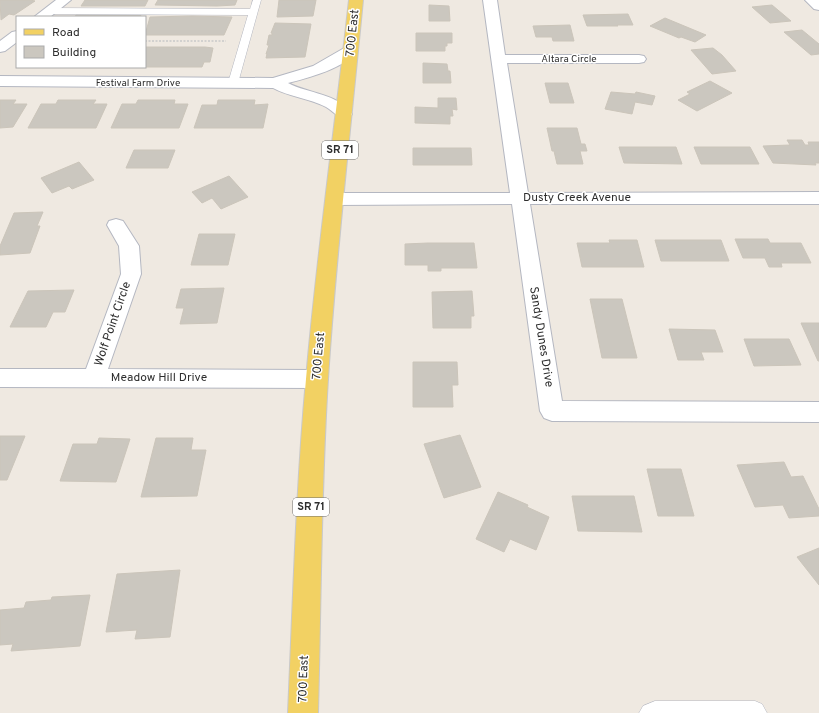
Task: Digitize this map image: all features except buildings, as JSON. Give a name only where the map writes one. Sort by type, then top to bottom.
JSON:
[{"type":"main road","name":"700 East","points":[[303,713],[313,440],[317,379],[356,0]]},
{"type":"street","points":[[45,14],[64,0]]},
{"type":"street","name":"Sandy Dunes Drive","points":[[490,0],[552,411],[819,412]]},
{"type":"street","points":[[812,0],[819,6]]},
{"type":"street","points":[[0,48],[16,36]]},
{"type":"street","name":"Festival Farm Drive","points":[[0,81],[276,83],[281,80],[315,71],[351,50]]},
{"type":"street","name":"Altara Circle","points":[[499,59],[639,59]]},
{"type":"street","name":"Festival Farm Drive","points":[[276,83],[288,91],[333,104],[342,110],[344,114]]},
{"type":"street","name":"Dusty Creek Avenue","points":[[335,199],[819,198]]},
{"type":"street","name":"Wolf Point Circle","points":[[94,378],[130,274],[129,246],[116,225]]},
{"type":"street","name":"Meadow Hill Drive","points":[[0,378],[317,379]]},
{"type":"lane","points":[[233,83],[257,0]]},
{"type":"lane","points":[[45,14],[254,12]]},
{"type":"lane","points":[[650,713],[655,711],[755,711],[756,713]]},
{"type":"path","points":[[146,41],[245,41]]}]
